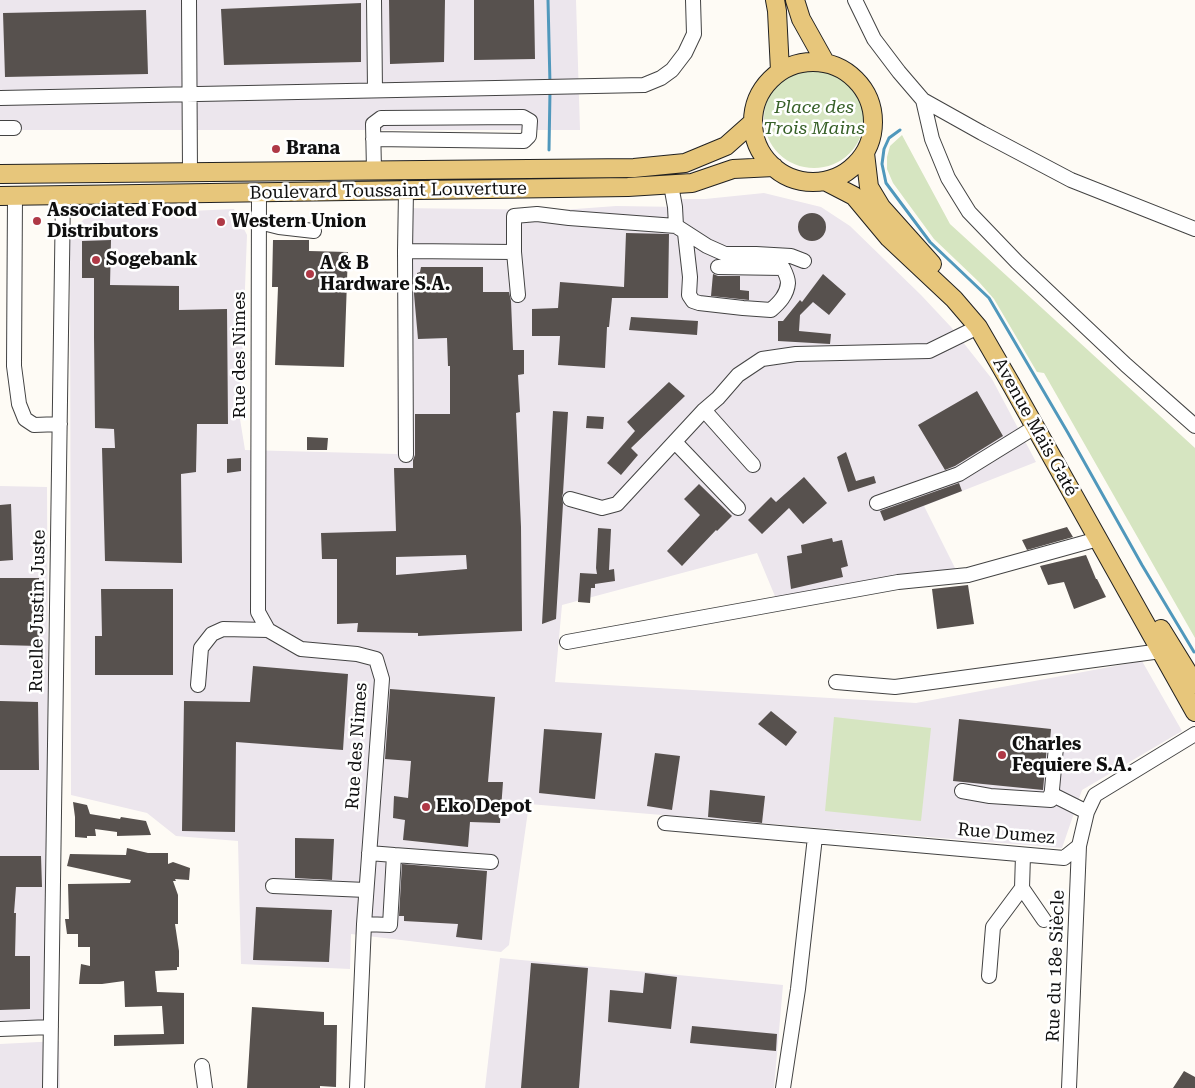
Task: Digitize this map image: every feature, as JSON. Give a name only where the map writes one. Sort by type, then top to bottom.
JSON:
[{"type":"main road","points":[[775,0],[780,71]]},
{"type":"main road","points":[[795,0],[800,19],[824,62]]},
{"type":"main road","points":[[824,62],[843,69],[858,81],[868,97],[873,116],[872,135],[865,153],[855,166],[841,176],[825,181],[807,182],[789,177],[774,167],[762,154],[755,139],[753,122],[756,103],[765,85],[780,71],[794,64],[824,62]]},
{"type":"main road","name":"Boulevard Toussaint Louverture","points":[[0,174],[634,168],[685,163],[726,146],[753,122]]},
{"type":"main road","name":"Avenue Maïs Gaté","points":[[865,153],[869,187],[881,207],[931,263],[972,302],[990,323],[1146,604],[1195,712]]},
{"type":"main road","name":"Boulevard Toussaint Louverture","points":[[7,196],[618,188],[692,183],[733,169],[774,167]]},
{"type":"main road","name":"Avenue Maïs Gaté","points":[[825,181],[854,196],[889,238],[954,299],[978,327],[1098,539],[1166,648],[1195,684]]},
{"type":"main road","points":[[1166,648],[1195,665]]},
{"type":"street","points":[[189,0],[190,172]]},
{"type":"street","points":[[374,0],[375,90]]},
{"type":"street","points":[[0,98],[644,86],[672,70],[685,53],[694,34],[693,0]]},
{"type":"street","points":[[855,0],[874,39],[923,100],[1071,180],[1195,229]]},
{"type":"street","points":[[923,100],[932,139],[948,178],[968,212],[1126,365],[1195,426]]},
{"type":"street","points":[[373,139],[524,141],[529,136],[530,121],[523,116],[381,118],[373,124],[373,139],[374,170]]},
{"type":"street","points":[[671,185],[690,277],[689,294],[693,301],[771,310],[784,296],[788,283],[783,268],[718,267]]},
{"type":"street","points":[[406,191],[406,455]]},
{"type":"street","name":"Rue des Nimes","points":[[259,193],[258,612],[268,630],[301,649],[357,654],[376,659],[382,679],[366,890],[357,1088]]},
{"type":"street","name":"Ruelle Justin Juste","points":[[50,1088],[63,195]]},
{"type":"street","points":[[7,196],[14,366],[19,404],[25,419],[34,425],[60,424]]},
{"type":"street","points":[[518,296],[514,252],[514,216],[537,214],[681,229],[706,246],[725,254],[791,256],[804,261]]},
{"type":"street","points":[[259,222],[279,227],[314,231]]},
{"type":"street","points":[[405,251],[514,252]]},
{"type":"street","points":[[570,499],[602,508],[617,504],[738,375],[762,360],[796,354],[929,351],[978,327]]},
{"type":"street","points":[[704,410],[753,465]]},
{"type":"street","points":[[877,503],[959,474],[1035,427]]},
{"type":"street","points":[[675,442],[738,508]]},
{"type":"street","points":[[567,642],[898,582],[968,575],[1098,539]]},
{"type":"street","points":[[198,685],[201,648],[212,634],[223,629],[268,630]]},
{"type":"street","points":[[836,682],[895,687],[1166,648]]},
{"type":"street","name":"Rue Dumez","points":[[665,823],[1064,858],[1079,846],[1087,812],[1095,795],[1195,734]]},
{"type":"street","points":[[962,792],[1050,800],[1056,747]]},
{"type":"street","points":[[1051,794],[1087,812]]},
{"type":"street","points":[[782,1088],[798,988],[814,837]]},
{"type":"street","name":"Rue du 18e Siècle","points":[[1069,1088],[1079,846]]},
{"type":"street","points":[[369,853],[491,862]]},
{"type":"street","points":[[364,924],[390,924],[394,854]]},
{"type":"street","points":[[989,976],[993,927],[1022,888],[1023,854]]},
{"type":"street","points":[[274,886],[366,890]]},
{"type":"street","points":[[1022,888],[1044,920]]},
{"type":"street","points":[[0,1029],[51,1027]]},
{"type":"street","points":[[202,1066],[205,1088]]},
{"type":"shaded area","points":[[0,0],[576,0],[580,130],[0,130]]},
{"type":"shaded area","points":[[764,193],[821,207],[850,226],[921,295],[951,327],[992,379],[1036,462],[924,506],[957,572],[777,601],[757,553],[562,605],[555,682],[916,703],[1142,661],[1182,731],[1082,790],[1062,848],[529,804],[509,945],[501,952],[351,934],[350,969],[241,964],[238,841],[176,836],[147,813],[71,795],[70,235],[84,219],[102,215],[234,209],[247,235],[240,419],[245,450],[397,454],[398,208],[562,210],[616,206],[682,207],[682,199],[705,199]]},
{"type":"shaded area","points":[[0,486],[47,487],[46,1021],[0,1021]]},
{"type":"shaded area","points":[[500,958],[783,985],[774,1088],[485,1088]]},
{"type":"shaded area","points":[[59,1041],[60,1088],[0,1088],[0,1044]]},
{"type":"green space","name":"Place des Trois Mains","points":[[814,68],[833,72],[849,83],[860,99],[864,118],[860,137],[849,153],[833,164],[814,168],[795,164],[779,153],[768,137],[764,118],[768,99],[779,83],[795,72]]},
{"type":"green space","points":[[902,135],[950,224],[1195,448],[1195,638],[1044,373],[1037,372],[994,299],[934,239],[893,183],[887,169],[887,157],[890,146]]},
{"type":"green space","points":[[834,717],[931,728],[921,821],[825,811]]},
{"type":"building","points":[[389,0],[445,0],[444,62],[390,64]]},
{"type":"building","points":[[474,0],[534,0],[535,59],[474,60]]},
{"type":"building","points":[[361,3],[361,62],[224,65],[221,9]]},
{"type":"building","points":[[146,10],[148,74],[5,77],[3,13]]},
{"type":"building","points":[[812,213],[822,217],[826,227],[822,237],[812,241],[802,237],[798,227],[802,217]]},
{"type":"building","points":[[626,233],[669,234],[668,298],[612,298],[609,327],[607,327],[605,368],[558,365],[560,336],[532,336],[532,309],[558,308],[560,282],[624,287]]},
{"type":"building","points":[[111,240],[110,285],[179,286],[179,310],[227,309],[228,424],[197,424],[196,472],[181,474],[182,563],[105,561],[102,448],[115,448],[114,429],[95,428],[94,278],[82,278],[82,241]]},
{"type":"building","name":"A & B Hardware S.A.","points":[[273,240],[309,240],[309,251],[348,252],[344,367],[275,365],[278,287],[272,287]]},
{"type":"building","points":[[421,267],[483,267],[483,292],[509,292],[513,350],[524,350],[524,374],[518,375],[520,412],[516,413],[521,527],[522,631],[418,636],[418,633],[357,632],[358,623],[337,624],[337,559],[322,559],[321,533],[396,531],[394,468],[413,468],[415,455],[415,414],[450,414],[450,366],[448,366],[447,338],[418,339],[414,276],[417,276],[417,273],[420,272]],"holes":[[[466,555],[467,569],[396,575],[396,557]]]},
{"type":"building","points":[[713,274],[718,276],[740,276],[740,290],[749,291],[749,300],[711,296]]},
{"type":"building","points":[[823,274],[846,294],[829,315],[813,302],[800,315],[799,331],[831,334],[830,344],[778,341],[778,321],[783,321],[800,300],[802,302]]},
{"type":"building","points":[[631,317],[698,321],[697,335],[629,330]]},
{"type":"building","points":[[669,382],[685,396],[631,448],[638,455],[621,475],[607,463],[635,431],[627,422]]},
{"type":"building","points":[[977,391],[1003,436],[955,466],[945,470],[918,425]]},
{"type":"building","points":[[553,411],[568,412],[556,619],[542,624]]},
{"type":"building","points":[[587,416],[604,417],[603,429],[586,428]]},
{"type":"building","points":[[307,437],[328,438],[327,450],[307,450]]},
{"type":"building","points":[[846,452],[856,481],[874,476],[876,483],[848,492],[837,457]]},
{"type":"building","points":[[241,458],[241,471],[227,473],[227,459]]},
{"type":"building","points":[[804,477],[827,503],[803,524],[789,508],[762,534],[748,520],[771,497],[776,502]]},
{"type":"building","points":[[959,483],[962,491],[884,521],[880,511]]},
{"type":"building","points":[[699,484],[732,516],[682,566],[667,551],[700,515],[684,499]]},
{"type":"building","points":[[11,504],[13,560],[0,561],[0,505]]},
{"type":"building","points":[[1067,527],[1073,537],[1027,550],[1022,540]]},
{"type":"building","points":[[598,528],[611,529],[609,570],[614,569],[615,581],[595,584],[595,588],[591,588],[590,603],[578,602],[580,573],[597,574]]},
{"type":"building","points":[[832,538],[833,542],[842,540],[848,566],[841,568],[843,577],[791,589],[787,556],[802,553],[801,545]]},
{"type":"building","points":[[1086,555],[1106,597],[1074,609],[1064,582],[1048,585],[1040,566]]},
{"type":"building","points":[[0,578],[39,578],[39,646],[0,645]]},
{"type":"building","points":[[968,585],[974,624],[937,629],[932,589]]},
{"type":"building","points":[[101,589],[173,589],[173,675],[95,675],[95,636],[102,636]]},
{"type":"building","points":[[253,666],[348,674],[343,750],[236,742],[235,832],[182,831],[184,701],[250,702]]},
{"type":"building","points":[[390,689],[495,697],[488,782],[503,782],[500,823],[470,822],[468,847],[403,840],[405,820],[393,818],[394,796],[408,798],[411,761],[385,759]]},
{"type":"building","points":[[0,701],[38,702],[39,770],[0,770]]},
{"type":"building","points":[[771,711],[797,732],[786,746],[758,724]]},
{"type":"building","name":"Charles Fequiere S.A.","points":[[959,719],[1051,729],[1050,741],[1047,746],[1043,790],[953,781]]},
{"type":"building","points":[[544,729],[602,733],[595,799],[539,793]]},
{"type":"building","points":[[655,753],[680,756],[672,810],[647,806]]},
{"type":"building","points":[[710,790],[765,796],[762,823],[708,817]]},
{"type":"building","points":[[73,802],[87,805],[90,814],[146,821],[151,835],[117,836],[117,832],[95,829],[96,836],[87,836],[87,838],[75,837]]},
{"type":"building","points":[[295,838],[334,839],[332,880],[295,878]]},
{"type":"building","points":[[127,848],[148,853],[168,853],[168,864],[173,862],[190,868],[189,880],[175,879],[176,881],[173,881],[178,895],[178,924],[175,924],[179,967],[177,967],[177,970],[155,971],[157,992],[184,993],[184,1044],[114,1046],[114,1035],[164,1034],[162,1006],[125,1007],[124,981],[102,984],[79,984],[81,964],[90,966],[90,947],[78,947],[78,934],[67,934],[65,919],[69,919],[68,884],[130,883],[131,880],[67,866],[70,854],[126,855]]},
{"type":"building","points":[[0,856],[41,856],[42,887],[16,887],[14,913],[16,913],[15,956],[30,956],[30,1009],[0,1010]]},
{"type":"building","points":[[402,864],[487,871],[482,940],[456,937],[458,924],[404,921],[404,916],[399,916]]},
{"type":"building","points":[[256,907],[332,910],[329,962],[253,960]]},
{"type":"building","points":[[531,963],[588,968],[579,1088],[521,1088]]},
{"type":"building","points":[[645,973],[677,977],[671,1029],[608,1022],[610,990],[643,993]]},
{"type":"building","points":[[252,1007],[324,1012],[324,1025],[337,1025],[336,1087],[247,1088]]},
{"type":"building","points":[[692,1026],[777,1034],[776,1051],[690,1043]]},
{"type":"building","points":[[1184,1071],[1195,1077],[1195,1088],[1173,1088]]},
{"type":"waterway","points":[[548,0],[550,84]]},
{"type":"waterway","points":[[549,150],[550,91]]},
{"type":"waterway","points":[[900,130],[889,138],[884,149],[882,164],[886,183],[930,242],[989,298],[1194,652]]},
{"type":"place","name":"Brana","points":[[276,149]]},
{"type":"place","name":"Associated Food Distributors","points":[[37,221]]},
{"type":"place","name":"Western Union","points":[[221,222]]},
{"type":"place","name":"Sogebank","points":[[96,260]]},
{"type":"place","name":"A & B Hardware S.A.","points":[[310,274]]},
{"type":"place","name":"Charles Fequiere S.A.","points":[[1002,755]]},
{"type":"place","name":"Eko Depot","points":[[426,807]]}]
